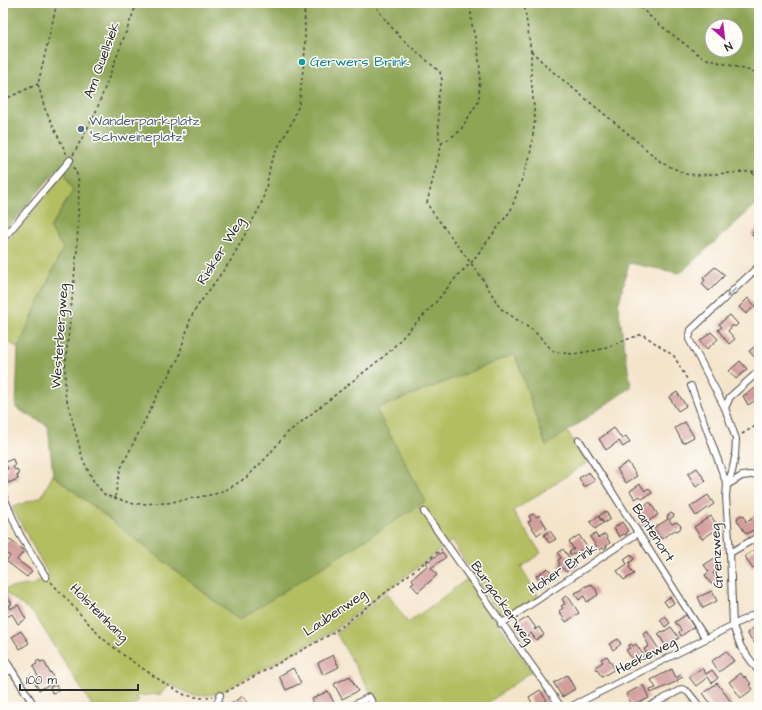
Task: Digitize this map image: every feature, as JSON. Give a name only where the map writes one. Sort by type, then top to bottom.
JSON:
[{"type":"street","points":[[3,239],[70,160]]},
{"type":"street","name":"Grenzweg","points":[[759,266],[691,330],[689,339],[726,408],[736,439],[735,457],[732,472],[727,485],[726,497],[733,626],[741,647],[759,672]]},
{"type":"street","points":[[726,408],[730,398],[759,371]]},
{"type":"street","name":"Grenzweg","points":[[691,386],[727,485]]},
{"type":"street","name":"Bantenort","points":[[579,440],[706,639]]},
{"type":"street","points":[[727,485],[742,476],[759,474]]},
{"type":"street","points":[[3,495],[20,535],[46,577]]},
{"type":"street","name":"Burgackerweg","points":[[424,512],[501,624],[561,707]]},
{"type":"street","name":"Hoher Brink","points":[[501,624],[638,533]]},
{"type":"street","points":[[730,553],[759,536]]},
{"type":"street","name":"Heekeweg","points":[[570,707],[759,612]]},
{"type":"street","points":[[3,656],[35,707]]},
{"type":"street","points":[[3,674],[11,670]]},
{"type":"street","points":[[648,707],[682,689],[688,692],[700,707]]},
{"type":"street","points":[[216,707],[220,695]]},
{"type":"street","points":[[350,707],[369,697],[374,707]]},
{"type":"path","points":[[3,100],[38,84],[57,3]]},
{"type":"path","name":"Am Quellsiek","points":[[70,160],[95,114],[136,3]]},
{"type":"path","name":"Risker Weg","points":[[114,498],[116,496],[120,470],[159,392],[178,359],[191,317],[198,304],[231,260],[261,205],[271,162],[291,124],[298,105],[305,51],[304,3]]},
{"type":"path","points":[[373,3],[402,39],[440,72],[442,80],[438,98],[439,139],[442,142],[427,203],[471,262],[500,308],[535,332],[554,352],[573,354],[598,350],[642,334],[674,356],[691,386]]},
{"type":"path","points":[[442,142],[448,140],[460,130],[479,100],[480,70],[478,50],[472,25],[470,3]]},
{"type":"path","name":"Westerbergweg","points":[[38,84],[45,110],[78,177],[77,250],[65,369],[65,393],[83,460],[94,482],[105,495],[134,504],[167,503],[215,494],[230,488],[247,477],[267,457],[286,434],[388,353],[431,308],[471,262],[511,210],[530,156],[535,119],[531,76],[531,52],[524,3]]},
{"type":"path","points":[[636,3],[656,22],[703,58],[759,73]]},
{"type":"path","points":[[531,52],[662,163],[686,174],[699,175],[759,171]]},
{"type":"path","points":[[752,172],[759,182]]},
{"type":"path","points":[[736,439],[743,433],[759,424]]},
{"type":"path","name":"Laubenweg","points":[[220,695],[333,633],[447,545]]},
{"type":"path","name":"Holsteinhang","points":[[46,577],[102,638],[126,657],[161,681],[186,695],[202,698],[220,695]]},
{"type":"green space","points":[[3,3],[759,3],[759,202],[680,273],[629,263],[618,306],[631,387],[546,446],[515,354],[376,409],[426,501],[239,620],[53,475],[48,426],[16,408],[18,348],[63,248],[50,228],[73,191],[65,172],[59,167],[3,234]]},
{"type":"green space","points":[[65,172],[73,191],[50,228],[63,248],[18,348],[3,338],[3,246]]},
{"type":"green space","points":[[515,354],[546,446],[567,431],[588,462],[513,511],[541,553],[521,567],[539,597],[503,621],[452,541],[332,632],[219,693],[199,696],[193,695],[169,684],[161,694],[135,696],[139,700],[133,707],[93,707],[34,614],[3,591],[3,589],[34,584],[49,576],[12,507],[41,497],[53,475],[239,620],[376,409]]},
{"type":"green space","points":[[467,579],[532,671],[482,707],[379,707],[336,633],[387,593],[408,623]]},
{"type":"building","points":[[759,226],[759,242],[751,234]]},
{"type":"building","points":[[715,267],[725,275],[709,291],[702,284],[705,280],[703,278]]},
{"type":"building","points":[[748,298],[755,306],[746,314],[739,307]]},
{"type":"building","points":[[730,315],[738,324],[735,327],[733,325],[728,331],[735,339],[729,344],[718,330],[722,327],[719,324]]},
{"type":"building","points":[[711,332],[718,339],[707,349],[700,341]]},
{"type":"building","points":[[759,343],[759,357],[756,359],[749,351]]},
{"type":"building","points":[[740,361],[747,369],[736,379],[729,371]]},
{"type":"building","points":[[759,386],[759,398],[748,405],[743,396]]},
{"type":"building","points":[[677,392],[686,406],[678,411],[669,397]]},
{"type":"building","points":[[685,422],[694,437],[683,443],[675,428]]},
{"type":"building","points":[[614,428],[622,439],[626,436],[630,442],[623,447],[619,441],[606,450],[599,439]]},
{"type":"building","points":[[13,459],[15,466],[13,467],[15,470],[17,469],[19,475],[17,475],[18,479],[8,483],[3,470],[8,469],[5,462]]},
{"type":"building","points":[[628,462],[637,476],[626,483],[617,469]]},
{"type":"building","points":[[697,468],[706,481],[696,487],[688,474]]},
{"type":"building","points":[[589,472],[595,481],[584,487],[579,478]]},
{"type":"building","points":[[640,484],[645,491],[648,488],[652,493],[642,499],[640,496],[635,499],[630,491]]},
{"type":"building","points":[[708,495],[714,504],[696,516],[690,507]]},
{"type":"building","points":[[650,502],[658,515],[647,522],[649,525],[644,528],[640,522],[645,519],[639,510]]},
{"type":"building","points":[[606,511],[610,519],[604,523],[599,516]]},
{"type":"building","points":[[671,513],[674,515],[669,520],[672,524],[677,522],[681,526],[680,529],[677,531],[675,530],[661,539],[654,528],[668,519],[667,516]]},
{"type":"building","points":[[533,514],[537,517],[539,515],[547,528],[537,535],[528,522],[531,521],[529,516]]},
{"type":"building","points":[[757,514],[759,516],[759,522],[755,525],[757,528],[746,534],[737,520],[738,517],[741,515],[744,516],[746,522],[751,520],[751,518]]},
{"type":"building","points":[[598,516],[603,523],[595,529],[590,522]]},
{"type":"building","points":[[711,516],[719,528],[702,539],[694,527]]},
{"type":"building","points":[[622,522],[628,531],[626,532],[627,534],[619,537],[614,528]]},
{"type":"building","points":[[550,531],[556,539],[549,543],[544,535]]},
{"type":"building","points":[[595,533],[598,538],[605,534],[610,543],[606,546],[607,547],[599,550],[590,537]]},
{"type":"building","points":[[579,535],[589,550],[583,554],[581,550],[571,555],[569,552],[574,549],[569,542]]},
{"type":"building","points":[[9,539],[24,551],[17,560],[32,571],[27,577],[6,561],[10,556],[7,554],[3,558],[3,547]]},
{"type":"building","points":[[759,547],[759,564],[752,568],[745,556]]},
{"type":"building","points":[[563,549],[575,566],[566,572],[563,568],[561,569],[558,566],[560,564],[558,560],[561,558],[558,553]]},
{"type":"building","points":[[442,552],[446,557],[431,568],[437,575],[418,592],[411,584],[414,582],[412,579],[428,565],[426,563]]},
{"type":"building","points":[[631,554],[634,559],[629,563],[629,567],[634,574],[624,580],[617,571],[627,564],[624,559]]},
{"type":"building","points":[[715,558],[721,567],[713,573],[717,580],[711,584],[705,575],[709,572],[704,565]]},
{"type":"building","points":[[548,568],[555,578],[542,586],[536,576]]},
{"type":"building","points":[[591,584],[596,589],[598,595],[587,602],[584,596],[579,600],[574,593]]},
{"type":"building","points":[[712,591],[717,601],[703,608],[698,597]]},
{"type":"building","points":[[567,595],[579,613],[566,622],[559,611],[563,608],[561,606],[565,604],[562,599]]},
{"type":"building","points":[[7,596],[12,604],[8,606],[10,609],[18,605],[26,619],[18,624],[12,614],[3,619],[3,598]]},
{"type":"building","points":[[670,597],[674,603],[668,607],[664,601]]},
{"type":"building","points":[[686,615],[694,627],[681,636],[679,632],[681,630],[675,622]]},
{"type":"building","points":[[665,616],[670,623],[665,627],[660,620]]},
{"type":"building","points":[[528,617],[536,628],[534,629],[535,630],[539,627],[544,635],[536,640],[531,633],[524,638],[516,627],[518,626],[517,624]]},
{"type":"building","points":[[671,627],[679,638],[666,646],[658,634]]},
{"type":"building","points":[[753,628],[759,636],[759,639],[754,643],[747,633]]},
{"type":"building","points":[[21,631],[29,643],[20,649],[12,637]]},
{"type":"building","points":[[647,631],[660,651],[649,658],[644,649],[649,646],[643,634]]},
{"type":"building","points":[[618,639],[621,644],[613,650],[609,644]]},
{"type":"building","points":[[631,644],[633,646],[636,644],[644,656],[634,662],[626,650],[630,648],[628,646]]},
{"type":"building","points":[[726,651],[734,661],[719,672],[712,661]]},
{"type":"building","points":[[333,655],[339,667],[323,675],[318,663]]},
{"type":"building","points":[[607,656],[615,669],[602,677],[595,667],[603,662],[601,659]]},
{"type":"building","points":[[39,660],[40,662],[44,661],[55,682],[39,690],[34,681],[39,679],[33,666],[37,664],[36,662]]},
{"type":"building","points":[[293,668],[301,683],[286,690],[279,676]]},
{"type":"building","points":[[702,668],[706,674],[712,670],[718,678],[712,683],[708,677],[696,686],[689,677]]},
{"type":"building","points":[[672,669],[676,678],[681,675],[683,677],[677,680],[678,681],[651,693],[650,690],[656,688],[651,680]]},
{"type":"building","points":[[741,673],[751,684],[749,685],[753,689],[741,698],[729,682]]},
{"type":"building","points":[[567,675],[575,689],[562,697],[554,683]]},
{"type":"building","points":[[350,676],[358,691],[342,699],[334,684]]},
{"type":"building","points":[[717,683],[732,703],[726,707],[713,707],[703,693]]},
{"type":"building","points":[[56,685],[59,691],[52,693],[50,687]]},
{"type":"building","points":[[643,685],[649,698],[633,706],[626,694]]},
{"type":"building","points":[[540,690],[547,701],[538,707],[534,707],[529,697]]},
{"type":"building","points":[[328,691],[334,703],[326,707],[316,707],[312,699]]},
{"type":"building","points":[[243,696],[250,707],[226,707]]},
{"type":"place","name":"Gerwers Brink","points":[[302,62]]},
{"type":"place","name":"Wanderparkplatz \"Schweineplatz\"","points":[[81,129]]}]
